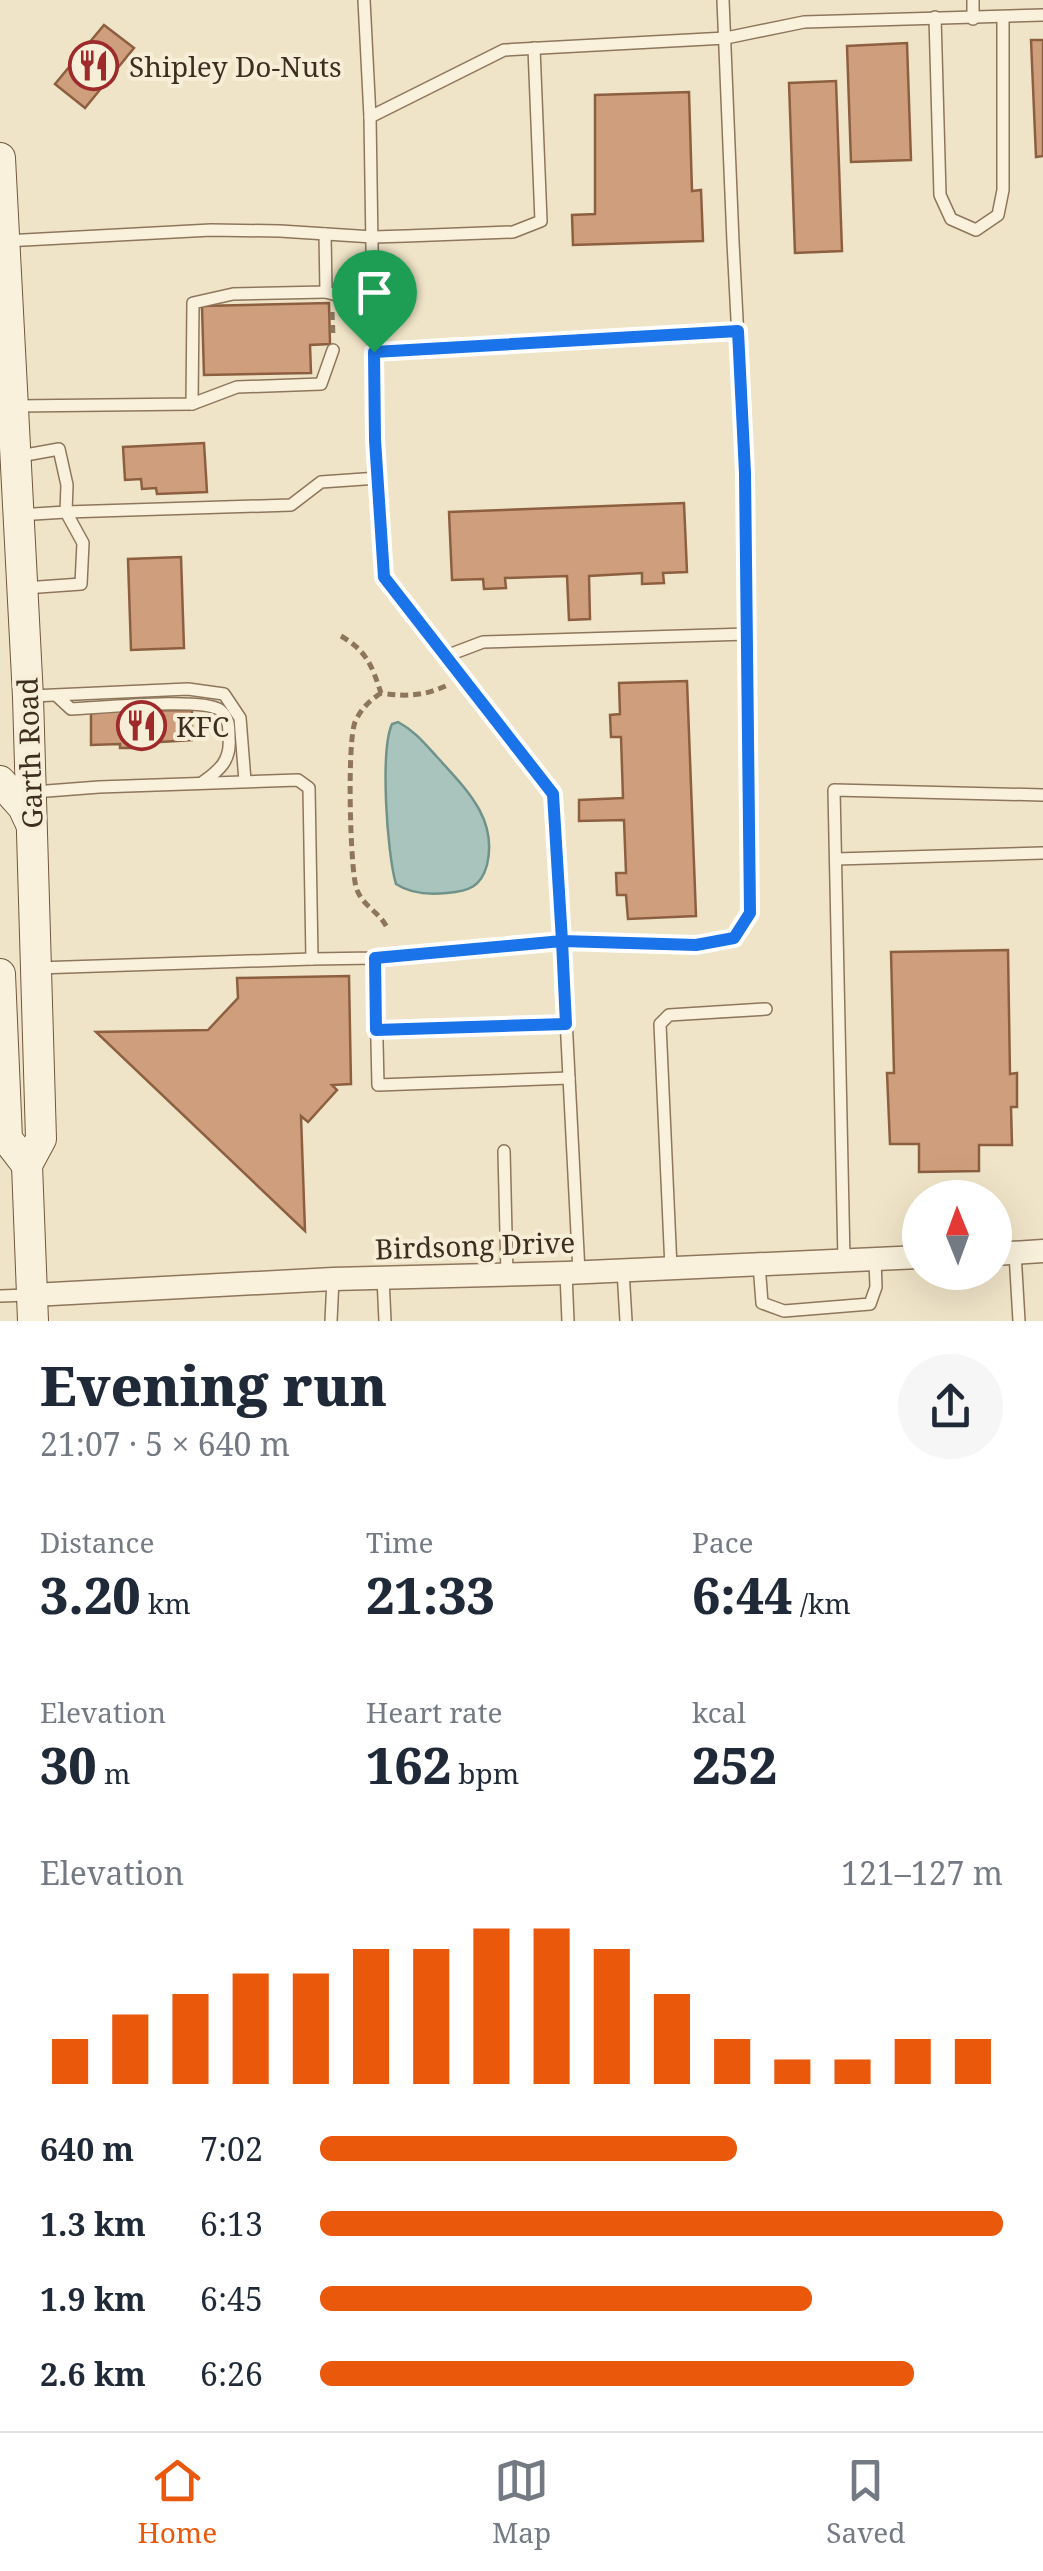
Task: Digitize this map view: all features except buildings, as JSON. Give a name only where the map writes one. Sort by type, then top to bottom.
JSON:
[{"type":"main road","name":"Garth Road","points":[[0,158],[21,588],[42,696],[28,736],[41,1139],[27,1165],[33,1308]]},
{"type":"main road","points":[[0,766],[28,736]]},
{"type":"main road","points":[[0,781],[23,807],[32,827]]},
{"type":"main road","name":"Garth Road","points":[[0,974],[7,1140],[27,1165]]},
{"type":"street","points":[[1012,1253],[1043,1251]]},
{"type":"street","name":"Birdsong Drive","points":[[33,1308],[333,1279],[902,1258]]},
{"type":"lane","points":[[364,0],[384,577],[553,794],[569,1078],[573,1273],[568,1321]]},
{"type":"lane","points":[[36,968],[375,958],[562,941],[696,945],[734,938],[750,913],[747,634],[745,473],[723,0]]},
{"type":"lane","points":[[972,0],[973,19]]},
{"type":"lane","points":[[370,116],[504,50],[726,38],[804,22],[1043,15]]},
{"type":"lane","points":[[935,17],[940,195],[951,219],[976,230],[998,215],[1003,190],[1004,18]]},
{"type":"lane","points":[[6,241],[212,230],[372,237],[513,232],[541,221],[534,48]]},
{"type":"lane","points":[[325,234],[329,293]]},
{"type":"lane","points":[[192,404],[193,302],[233,294],[329,293],[347,298],[374,297]]},
{"type":"lane","points":[[374,352],[738,331]]},
{"type":"lane","points":[[12,406],[192,404],[237,388],[320,384],[333,350]]},
{"type":"lane","points":[[16,456],[59,449],[67,486],[66,512],[82,542],[81,584],[21,588]]},
{"type":"lane","points":[[18,515],[292,505],[321,482],[378,478]]},
{"type":"lane","points":[[446,656],[483,642],[747,634]]},
{"type":"lane","points":[[42,696],[188,689],[224,694],[240,718],[244,781]]},
{"type":"lane","points":[[42,696],[71,709],[200,704],[221,710],[228,720],[227,760],[203,782]]},
{"type":"lane","points":[[31,792],[298,780],[309,788],[312,959]]},
{"type":"lane","points":[[844,1260],[834,790],[1043,795]]},
{"type":"lane","points":[[836,859],[1043,854]]},
{"type":"lane","points":[[375,958],[378,1085],[569,1078]]},
{"type":"lane","points":[[671,1268],[660,1024],[668,1015],[766,1009]]},
{"type":"lane","points":[[376,1030],[566,1024]]},
{"type":"lane","points":[[504,1151],[507,1275]]},
{"type":"lane","points":[[760,1264],[762,1303],[784,1311],[870,1304],[876,1287],[874,1259]]},
{"type":"lane","points":[[624,1270],[626,1321]]},
{"type":"lane","points":[[383,1278],[385,1321]]},
{"type":"lane","points":[[331,1321],[333,1279]]},
{"type":"lane","points":[[1012,1290],[1018,1321]]},
{"type":"lane","points":[[0,1296],[33,1308]]},
{"type":"path","points":[[329,293],[333,350]]},
{"type":"path","points":[[340,636],[361,650],[381,693]]},
{"type":"path","points":[[388,930],[385,922],[363,903],[355,884],[350,773],[354,726],[364,707],[381,693],[414,697],[462,677]]},
{"type":"water","points":[[398,722],[420,738],[459,781],[484,819],[489,848],[487,865],[478,883],[468,889],[426,894],[396,884],[388,827],[386,756],[392,724]]},
{"type":"place","name":"Shipley Do-Nuts","points":[[94,66]]},
{"type":"place","name":"KFC","points":[[141,726]]},
{"type":"route","points":[[374,352],[384,577],[553,794],[562,941],[375,958],[376,1030],[566,1024],[562,941],[696,945],[734,938],[750,913],[745,473],[738,331],[374,352]]}]
